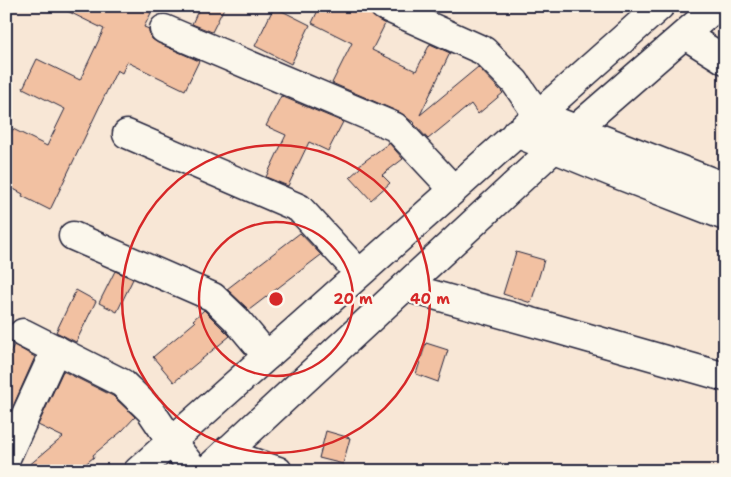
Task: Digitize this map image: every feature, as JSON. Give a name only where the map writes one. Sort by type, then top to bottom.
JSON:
[{"type":"street","points":[[384,6],[484,51],[515,82],[537,114],[725,187]]},
{"type":"street","points":[[138,471],[660,6]]},
{"type":"street","points":[[206,471],[553,149],[717,6]]},
{"type":"street","points":[[164,29],[395,128],[453,189]]},
{"type":"street","points":[[685,35],[725,60]]},
{"type":"street","points":[[516,133],[614,174],[725,216]]},
{"type":"street","points":[[127,134],[299,208],[359,273]]},
{"type":"street","points":[[74,236],[213,297],[236,319],[267,356]]},
{"type":"street","points":[[405,287],[725,377]]},
{"type":"street","points":[[23,333],[122,383],[150,410],[171,441],[195,471]]},
{"type":"street","points":[[6,458],[56,349]]},
{"type":"street","points":[[228,450],[246,460],[278,471]]},
{"type":"building","points":[[57,6],[138,6],[151,13],[144,27],[149,29],[152,39],[199,61],[185,90],[127,62],[122,73],[117,70],[50,210],[22,196],[23,194],[6,185],[6,142],[13,129],[47,146],[65,109],[23,88],[37,59],[80,80],[104,29]]},
{"type":"building","points":[[200,6],[225,6],[212,32],[192,24]]},
{"type":"building","points":[[320,6],[369,6],[372,15],[385,24],[372,50],[416,71],[430,44],[450,53],[420,115],[478,67],[503,93],[478,114],[471,104],[428,139],[415,123],[401,113],[332,83],[352,43],[312,23]]},
{"type":"building","points":[[274,7],[310,25],[291,64],[255,46]]},
{"type":"building","points":[[281,96],[343,122],[328,151],[309,142],[288,186],[266,177],[286,135],[266,126]]},
{"type":"building","points":[[389,143],[403,159],[382,175],[390,183],[371,200],[350,177],[361,167],[358,166]]},
{"type":"building","points":[[300,233],[321,255],[249,310],[227,289]]},
{"type":"building","points":[[516,252],[544,260],[531,303],[503,294]]},
{"type":"building","points":[[115,271],[133,279],[117,312],[99,303]]},
{"type":"building","points":[[76,290],[96,301],[76,342],[56,332]]},
{"type":"building","points":[[204,310],[230,336],[174,382],[153,357],[195,322],[193,320]]},
{"type":"building","points":[[426,343],[448,350],[438,382],[416,374]]},
{"type":"building","points":[[14,345],[35,357],[11,411],[6,408],[6,361]]},
{"type":"building","points":[[63,371],[113,396],[135,417],[77,471],[22,471],[63,437],[38,425]]},
{"type":"building","points":[[326,431],[350,438],[343,464],[319,458]]}]
